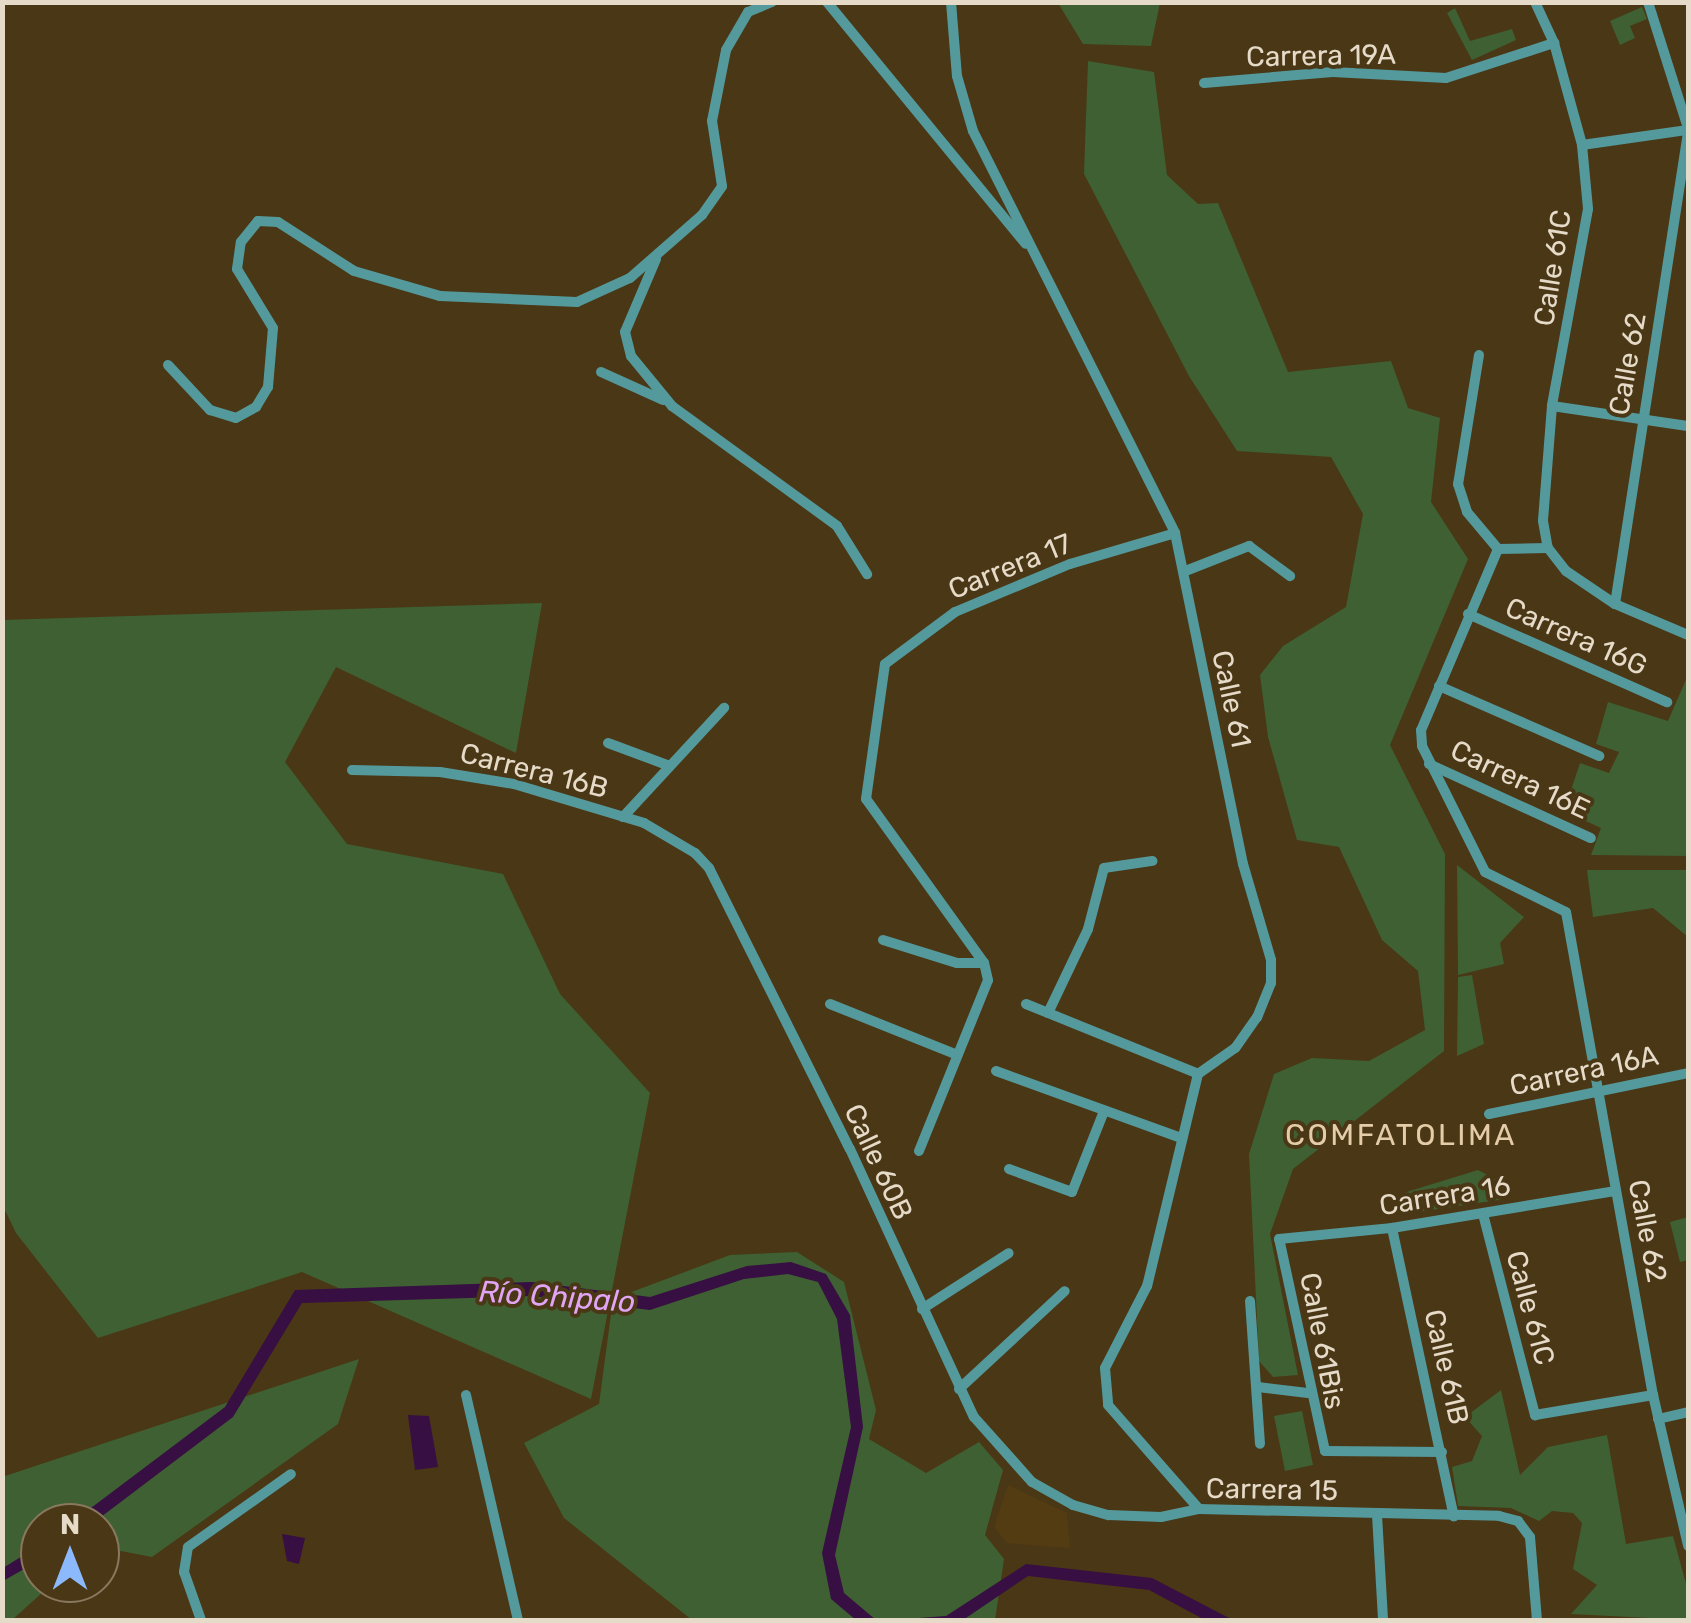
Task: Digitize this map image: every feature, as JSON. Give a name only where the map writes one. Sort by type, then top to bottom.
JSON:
[{"type":"street","points":[[168,365],[210,410],[236,418],[262,397],[273,328],[237,269],[241,242],[258,221],[278,222],[354,272],[440,296],[577,302],[630,278],[657,258],[722,186],[712,121],[726,50],[748,12],[772,2]]},
{"type":"street","points":[[827,2],[992,210],[1034,252]]},
{"type":"street","name":"Calle 61","points":[[951,2],[950,22],[973,131],[1176,533],[1188,570],[1206,693],[1271,960],[1271,984],[1257,1017],[1235,1048],[1198,1074]]},
{"type":"street","name":"Calle 61C","points":[[1534,2],[1554,43],[1582,145],[1588,208],[1552,406],[1542,520],[1548,548]]},
{"type":"street","name":"Calle 62","points":[[1615,604],[1688,130],[1682,78],[1648,2]]},
{"type":"street","name":"Carrera 19A","points":[[1204,83],[1333,72],[1446,78],[1554,43]]},
{"type":"street","points":[[1582,145],[1688,130]]},
{"type":"street","points":[[657,258],[625,332],[631,356],[672,406]]},
{"type":"street","points":[[1479,355],[1469,391],[1458,484],[1467,512],[1498,549]]},
{"type":"street","points":[[601,372],[672,406],[837,526],[867,574]]},
{"type":"street","points":[[1552,406],[1688,426]]},
{"type":"street","name":"Carrera 17","points":[[984,962],[873,818],[865,780],[882,673],[889,658],[954,612],[1070,564],[1176,533]]},
{"type":"street","points":[[1188,570],[1249,546],[1290,576]]},
{"type":"street","points":[[1498,549],[1548,548],[1566,570],[1615,604],[1688,635]]},
{"type":"street","points":[[1429,764],[1421,730],[1498,549]]},
{"type":"street","name":"Carrera 16G","points":[[1468,614],[1668,702]]},
{"type":"street","points":[[1438,686],[1599,756]]},
{"type":"street","points":[[623,817],[666,765],[724,708]]},
{"type":"street","points":[[608,742],[666,765]]},
{"type":"street","name":"Calle 62","points":[[1429,764],[1485,872],[1560,905],[1569,922],[1653,1395],[1688,1546]]},
{"type":"street","name":"Carrera 16E","points":[[1429,764],[1592,838]]},
{"type":"street","name":"Carrera 16B","points":[[352,770],[440,772],[514,784],[623,817],[672,836],[695,853]]},
{"type":"street","name":"Calle 60B","points":[[695,853],[709,868],[843,1136],[974,1417],[1032,1482]]},
{"type":"street","points":[[1048,1013],[1088,929],[1104,868],[1152,861]]},
{"type":"street","points":[[883,940],[957,963],[984,962],[988,980],[919,1151]]},
{"type":"street","points":[[830,1004],[955,1054]]},
{"type":"street","points":[[1026,1004],[1198,1074],[1178,1137],[1147,1286],[1105,1368],[1102,1388],[1108,1405],[1200,1509]]},
{"type":"street","points":[[996,1071],[1178,1137]]},
{"type":"street","name":"Carrera 16A","points":[[1488,1114],[1688,1072]]},
{"type":"street","points":[[1010,1169],[1072,1192],[1104,1110]]},
{"type":"street","name":"Carrera 16","points":[[1279,1239],[1392,1228],[1616,1191]]},
{"type":"street","name":"Calle 61C","points":[[1482,1214],[1535,1415],[1653,1395]]},
{"type":"street","name":"Calle 61B","points":[[1392,1228],[1454,1516]]},
{"type":"street","name":"Calle 61Bis","points":[[1279,1239],[1308,1394],[1325,1451],[1442,1452]]},
{"type":"street","points":[[922,1309],[1009,1253]]},
{"type":"street","points":[[959,1389],[1064,1291]]},
{"type":"street","points":[[1250,1302],[1260,1444]]},
{"type":"street","points":[[1258,1387],[1308,1394]]},
{"type":"street","points":[[466,1395],[518,1620]]},
{"type":"street","points":[[1658,1419],[1688,1412]]},
{"type":"street","points":[[201,1620],[184,1572],[188,1547],[291,1474]]},
{"type":"street","name":"Carrera 15","points":[[1032,1482],[1072,1506],[1108,1515],[1161,1518],[1200,1509],[1454,1516],[1518,1522],[1530,1537],[1537,1620]]},
{"type":"street","points":[[1377,1515],[1384,1620]]},
{"type":"shaded area","points":[[1008,1485],[1067,1513],[1070,1548],[1007,1543],[994,1527]]},
{"type":"green space","points":[[1058,3],[1160,3],[1151,46],[1083,44]]},
{"type":"green space","points":[[1642,7],[1647,19],[1630,26],[1635,38],[1620,45],[1610,21]]},
{"type":"green space","points":[[1455,8],[1470,41],[1512,29],[1516,40],[1472,60],[1447,13]]},
{"type":"green space","points":[[1088,61],[1154,72],[1167,175],[1198,204],[1218,203],[1288,372],[1391,361],[1408,408],[1440,418],[1431,502],[1468,559],[1390,745],[1445,854],[1444,1051],[1293,1169],[1270,1234],[1298,1375],[1273,1377],[1259,1361],[1249,1154],[1274,1074],[1312,1058],[1369,1061],[1425,1030],[1418,971],[1382,940],[1339,847],[1297,840],[1268,737],[1260,675],[1283,646],[1346,607],[1363,514],[1331,457],[1237,451],[1189,376],[1084,174]]},
{"type":"green space","points":[[542,603],[516,753],[336,667],[285,762],[347,844],[503,874],[560,994],[650,1093],[591,1399],[302,1272],[98,1338],[16,1233],[2,1204],[2,620]]},
{"type":"green space","points":[[1688,675],[1688,856],[1591,855],[1601,828],[1564,811],[1580,763],[1609,773],[1619,752],[1596,744],[1608,702],[1668,721]]},
{"type":"green space","points":[[1457,865],[1524,917],[1500,943],[1504,964],[1458,975]]},
{"type":"green space","points":[[1587,870],[1688,870],[1688,937],[1653,908],[1593,917]]},
{"type":"green space","points":[[1472,975],[1484,1044],[1457,1056],[1458,977]]},
{"type":"green space","points":[[1478,1170],[1495,1179],[1505,1199],[1404,1214],[1400,1194]]},
{"type":"green space","points":[[1688,1217],[1688,1260],[1680,1262],[1670,1222]]},
{"type":"green space","points":[[797,1252],[844,1282],[876,1410],[869,1439],[926,1473],[979,1442],[1003,1470],[985,1535],[1004,1559],[995,1620],[692,1620],[564,1518],[524,1443],[599,1404],[613,1299],[730,1255]]},
{"type":"green space","points":[[359,1359],[338,1424],[152,1557],[120,1551],[120,1503],[20,1503],[20,1603],[31,1603],[12,1620],[3,1620],[2,1477]]},
{"type":"green space","points":[[1501,1390],[1520,1475],[1548,1447],[1607,1435],[1626,1544],[1673,1536],[1688,1591],[1688,1620],[1571,1614],[1597,1585],[1573,1569],[1582,1523],[1573,1513],[1552,1511],[1539,1521],[1511,1508],[1458,1506],[1452,1467],[1472,1461],[1482,1436],[1465,1417]]},
{"type":"green space","points":[[1302,1411],[1313,1465],[1285,1471],[1274,1416]]},
{"type":"water","name":"Río Chipalo","points":[[791,1262],[826,1274],[850,1315],[863,1427],[835,1555],[844,1593],[876,1620],[856,1620],[831,1599],[822,1553],[851,1427],[837,1319],[818,1282],[788,1274],[744,1279],[650,1310],[532,1296],[302,1303],[233,1417],[119,1503],[98,1503],[225,1407],[295,1290],[532,1282],[650,1297],[747,1266]]},
{"type":"water","points":[[408,1415],[429,1416],[438,1467],[415,1470]]},
{"type":"water","points":[[282,1534],[305,1538],[299,1564],[287,1561]]},
{"type":"water","points":[[20,1557],[20,1571],[3,1581],[3,1568]]},
{"type":"water","points":[[1026,1564],[1152,1578],[1233,1620],[1205,1620],[1149,1590],[1028,1576],[963,1620],[892,1620],[946,1616]]},
{"type":"district","name":"COMFATOLIMA","points":[[1401,1135]]}]
